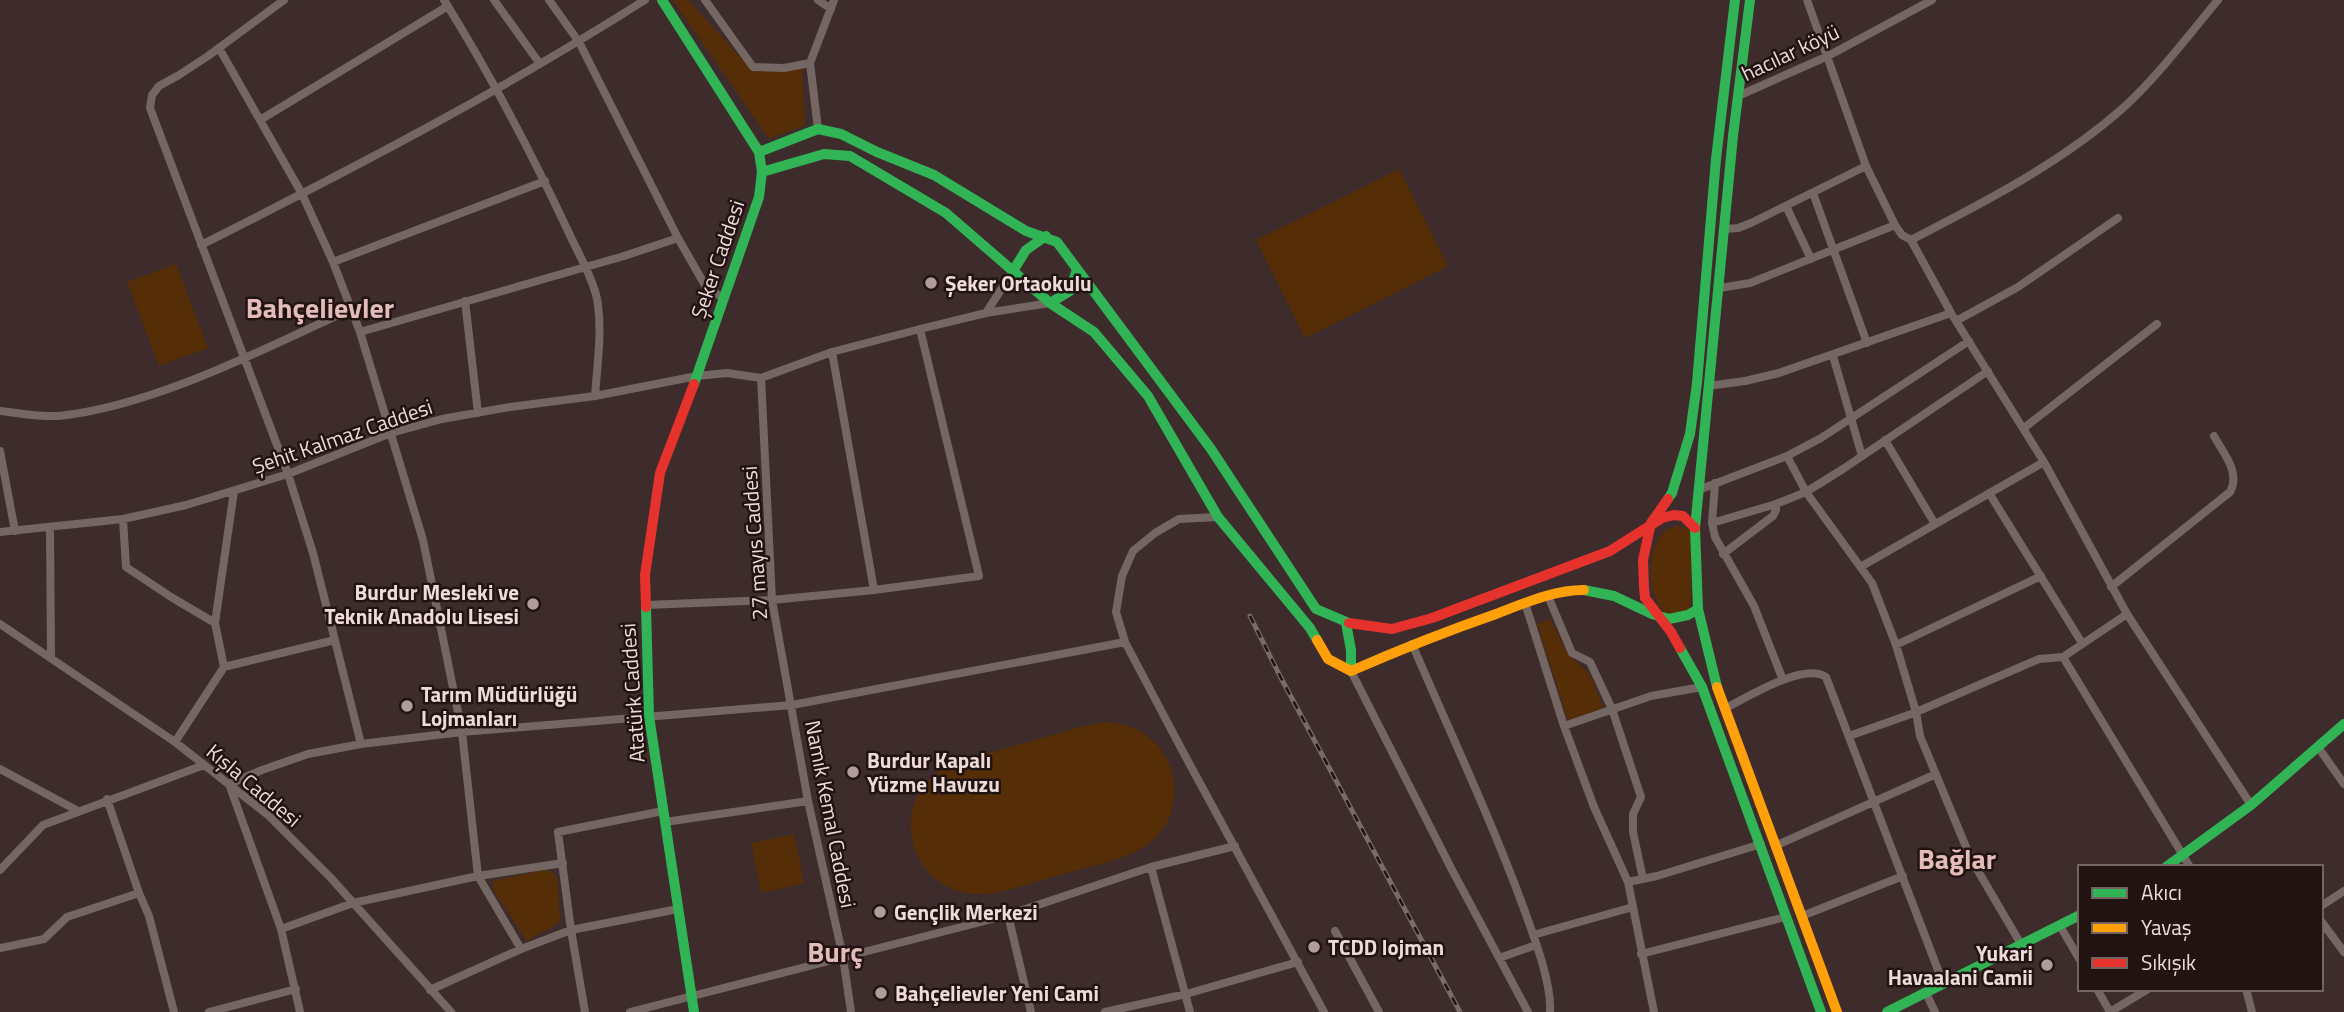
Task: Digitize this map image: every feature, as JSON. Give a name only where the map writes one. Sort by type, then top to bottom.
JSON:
[{"type":"main road","points":[[662,0],[760,152],[818,130],[841,134],[934,175],[1026,231],[1057,242],[1212,449],[1315,609],[1346,623],[1392,629],[1432,618],[1610,551],[1651,523],[1674,515],[1683,516],[1695,528]]},
{"type":"main road","points":[[1735,0],[1716,159],[1697,383],[1689,434],[1672,493],[1651,523],[1643,560],[1644,588],[1645,598],[1671,632],[1702,687],[1821,1012]]},
{"type":"main road","points":[[1750,0],[1695,528],[1698,610],[1711,669],[1724,709],[1837,1012]]},
{"type":"main road","name":"Şeker Caddesi","points":[[697,376],[759,197],[762,172],[760,152]]},
{"type":"main road","points":[[762,172],[824,154],[850,156],[946,213],[1050,303],[1094,332],[1148,396],[1218,517],[1310,628],[1328,659],[1351,671]]},
{"type":"main road","points":[[1013,271],[1017,258],[1033,243],[1046,236]]},
{"type":"main road","points":[[1050,303],[1066,297],[1074,286],[1077,269]]},
{"type":"main road","name":"Atatürk Caddesi","points":[[694,1012],[649,716],[645,575],[660,474],[697,376]]},
{"type":"main road","points":[[1351,671],[1412,644],[1525,603],[1578,590],[1599,592],[1624,600],[1658,618],[1677,620],[1689,617],[1698,610]]},
{"type":"main road","points":[[1346,623],[1351,671]]},
{"type":"main road","points":[[2168,865],[2251,805],[2344,724]]},
{"type":"main road","points":[[1887,1012],[2078,916]]},
{"type":"street","points":[[283,0],[219,48],[159,86],[152,95],[150,108],[288,474],[313,553],[361,744]]},
{"type":"street","points":[[494,0],[540,65]]},
{"type":"street","points":[[549,0],[579,42],[678,238],[706,287],[723,298]]},
{"type":"street","points":[[201,245],[497,90],[645,0]]},
{"type":"street","points":[[705,0],[753,67],[784,68],[810,64]]},
{"type":"street","points":[[818,0],[831,9]]},
{"type":"street","points":[[818,130],[810,64],[834,0]]},
{"type":"street","points":[[1807,0],[1866,166],[1895,225],[1902,235],[1911,240],[1951,313],[2044,462],[2127,614],[2251,805]]},
{"type":"street","name":"hacılar köyü","points":[[1738,96],[1828,56],[1932,0]]},
{"type":"street","points":[[1911,240],[2024,178],[2090,135],[2142,90],[2218,0]]},
{"type":"street","points":[[260,120],[446,3],[497,90],[545,181],[598,303],[596,396]]},
{"type":"street","points":[[219,48],[302,194],[333,262],[360,332],[423,540],[462,732],[478,876],[521,949]]},
{"type":"street","points":[[1725,229],[1745,226],[1866,166]]},
{"type":"street","points":[[333,262],[545,181]]},
{"type":"street","points":[[1812,193],[1867,343]]},
{"type":"street","points":[[1786,206],[1811,259]]},
{"type":"street","points":[[1956,321],[2018,287],[2118,218]]},
{"type":"street","points":[[1720,288],[1750,283],[1895,225]]},
{"type":"street","points":[[360,332],[624,257],[678,238]]},
{"type":"street","points":[[986,313],[1013,271]]},
{"type":"street","points":[[465,301],[478,413]]},
{"type":"street","points":[[761,378],[832,352],[920,329],[986,313],[1050,303]]},
{"type":"street","points":[[0,411],[56,416],[96,410],[164,389],[243,358],[351,309]]},
{"type":"street","points":[[1708,386],[1745,382],[1779,373],[1951,313]]},
{"type":"street","points":[[2024,428],[2157,324]]},
{"type":"street","points":[[646,605],[772,600],[979,576],[920,329]]},
{"type":"street","points":[[1701,489],[1787,456],[1850,421],[1969,341]]},
{"type":"street","points":[[832,352],[874,590]]},
{"type":"street","points":[[1833,356],[1862,456]]},
{"type":"street","points":[[1712,523],[1806,492],[1988,371]]},
{"type":"street","name":"Şehit Kalmaz Caddesi","points":[[0,532],[123,519],[187,505],[288,474],[391,433],[442,419],[596,396],[697,376],[727,373],[761,378]]},
{"type":"street","name":"27 mayıs Caddesi","points":[[761,378],[772,600],[792,705]]},
{"type":"street","points":[[2111,587],[2230,492],[2235,478],[2233,470],[2214,436]]},
{"type":"street","points":[[1885,440],[1935,524]]},
{"type":"street","points":[[0,451],[15,531]]},
{"type":"street","points":[[1787,456],[1806,492],[1872,583],[1896,645],[1916,712],[1920,736],[1971,859],[2022,946]]},
{"type":"street","points":[[1862,566],[2044,462]]},
{"type":"street","points":[[1716,483],[1712,523],[1715,537],[1754,606],[1783,680]]},
{"type":"street","points":[[224,667],[215,623],[234,491]]},
{"type":"street","points":[[1989,493],[2082,643]]},
{"type":"street","points":[[1723,555],[1773,516],[1776,504]]},
{"type":"street","points":[[1218,517],[1179,519],[1155,533],[1133,551],[1122,576],[1116,612],[1125,642],[1324,1012]]},
{"type":"street","points":[[123,519],[126,567],[215,623]]},
{"type":"street","points":[[50,528],[51,657]]},
{"type":"street","points":[[1896,645],[2041,576]]},
{"type":"street","points":[[1548,596],[1572,653],[1590,662],[1612,709],[1641,797],[1633,814],[1633,832],[1643,879]]},
{"type":"street","points":[[1525,603],[1564,726],[1594,807],[1628,882],[1654,1012]]},
{"type":"street","points":[[1849,736],[1916,712],[2039,659],[2063,657],[2127,614]]},
{"type":"street","name":"Kışla Caddesi","points":[[0,624],[174,742],[268,815],[451,1012]]},
{"type":"street","points":[[174,742],[224,667],[335,640]]},
{"type":"street","points":[[300,1012],[281,929],[229,785],[262,770],[309,754],[361,744],[462,732],[792,705],[1125,642]]},
{"type":"street","points":[[1412,644],[1508,866],[1534,935],[1550,1000],[1549,1012]]},
{"type":"street","points":[[2063,657],[2189,865]]},
{"type":"street","points":[[1351,671],[1528,1012]]},
{"type":"street","points":[[1724,709],[1800,674],[1819,672],[1826,677],[1943,983]]},
{"type":"street","points":[[1564,726],[1651,696],[1702,687]]},
{"type":"street","name":"Namık Kemal Caddesi","points":[[792,705],[808,801],[843,957],[851,1012]]},
{"type":"street","points":[[2318,747],[2344,784]]},
{"type":"street","points":[[0,870],[43,825],[204,765]]},
{"type":"street","points":[[0,769],[78,811]]},
{"type":"street","points":[[1776,846],[1936,774]]},
{"type":"street","points":[[107,799],[149,916],[174,1012]]},
{"type":"street","points":[[585,1012],[558,832],[808,801]]},
{"type":"street","points":[[1628,882],[1761,844]]},
{"type":"street","points":[[630,1012],[1009,915],[1151,867],[1235,846]]},
{"type":"street","points":[[281,929],[353,904],[478,876],[563,863]]},
{"type":"street","points":[[1151,867],[1190,1012]]},
{"type":"street","points":[[1802,916],[1902,876]]},
{"type":"street","points":[[2323,905],[2344,891]]},
{"type":"street","points":[[0,948],[44,939],[67,917],[139,893]]},
{"type":"street","points":[[1534,935],[1633,907]]},
{"type":"street","points":[[430,990],[571,930],[678,909]]},
{"type":"street","points":[[1009,915],[1031,1012]]},
{"type":"street","points":[[1641,954],[1785,917]]},
{"type":"street","points":[[2323,924],[2344,952]]},
{"type":"street","points":[[2060,926],[2078,957]]},
{"type":"street","points":[[1335,931],[1379,1012]]},
{"type":"street","points":[[1500,958],[1536,945]]},
{"type":"street","points":[[1105,1012],[1186,994],[1297,962]]},
{"type":"street","points":[[209,1012],[296,989]]},
{"type":"street","points":[[2098,991],[2110,1012],[2145,991]]},
{"type":"street","points":[[2247,991],[2252,1012]]},
{"type":"street","points":[[1926,992],[1935,1012]]},
{"type":"shaded area","points":[[673,0],[688,0],[751,69],[802,68],[805,125],[769,139]]},
{"type":"shaded area","points":[[1399,169],[1448,266],[1305,338],[1256,240]]},
{"type":"shaded area","points":[[176,264],[208,348],[159,366],[127,282]]},
{"type":"shaded area","points":[[1678,526],[1689,529],[1691,535],[1691,600],[1689,609],[1676,615],[1665,612],[1657,602],[1651,570],[1653,553],[1659,538],[1668,529]]},
{"type":"shaded area","points":[[1550,619],[1569,656],[1590,674],[1603,708],[1568,720],[1537,624]]},
{"type":"shaded area","points":[[1108,722],[1135,729],[1151,739],[1168,761],[1172,773],[1172,809],[1165,825],[1155,838],[1143,847],[1112,861],[985,894],[957,891],[935,879],[920,861],[912,839],[912,815],[919,793],[935,774],[960,761],[1088,725]]},
{"type":"shaded area","points":[[794,834],[804,883],[761,893],[751,843]]},
{"type":"shaded area","points":[[550,871],[557,877],[560,922],[527,941],[493,889],[493,881]]},
{"type":"railway","points":[[1250,616],[1460,1012]]},
{"type":"traffic: fast","points":[[662,0],[759,152],[762,172],[759,197],[694,384]]},
{"type":"traffic: fast","points":[[1668,499],[1690,434],[1697,383],[1716,159],[1735,0]]},
{"type":"traffic: fast","points":[[1717,687],[1698,609],[1695,528],[1733,136],[1750,0]]},
{"type":"traffic: fast","points":[[759,152],[818,129],[841,134],[934,175],[1026,231],[1057,242],[1211,449],[1316,609],[1349,623]]},
{"type":"traffic: fast","points":[[762,172],[824,154],[850,156],[946,213],[1050,303],[1094,332],[1148,396],[1218,517],[1317,640]]},
{"type":"traffic: fast","points":[[1013,271],[1026,250],[1046,236]]},
{"type":"traffic: fast","points":[[1050,303],[1070,291],[1077,269]]},
{"type":"traffic: fast","points":[[1584,590],[1614,596],[1669,619],[1688,615],[1698,609]]},
{"type":"traffic: fast","points":[[646,607],[649,716],[694,1012]]},
{"type":"traffic: fast","points":[[1346,623],[1351,650],[1351,671]]},
{"type":"traffic: fast","points":[[1680,648],[1702,687],[1821,1012]]},
{"type":"traffic: fast","points":[[2169,865],[2251,805],[2344,724]]},
{"type":"traffic: fast","points":[[1887,1012],[2078,916]]},
{"type":"traffic: slow","points":[[1317,640],[1328,659],[1351,671],[1528,602],[1561,592],[1584,590]]},
{"type":"traffic: slow","points":[[1717,687],[1837,1012]]},
{"type":"traffic: jam","points":[[646,607],[645,575],[660,473],[694,384]]},
{"type":"traffic: jam","points":[[1668,499],[1651,523],[1643,560],[1644,588],[1645,598],[1680,648]]},
{"type":"traffic: jam","points":[[1349,623],[1392,629],[1432,618],[1610,551],[1662,518],[1683,516],[1695,528]]},
{"type":"place","name":"Şeker Ortaokulu","points":[[931,283]]},
{"type":"place","name":"Burdur Mesleki ve Teknik Anadolu Lisesi","points":[[533,604]]},
{"type":"place","name":"Tarım Müdürlüğü Lojmanları","points":[[407,706]]},
{"type":"place","name":"Burdur Kapalı Yüzme Havuzu","points":[[853,772]]},
{"type":"place","name":"Gençlik Merkezi","points":[[880,912]]},
{"type":"place","name":"TCDD lojman","points":[[1314,947]]},
{"type":"place","name":"Yukari Havaalani Camii","points":[[2047,965]]},
{"type":"place","name":"Bahçelievler Yeni Cami","points":[[881,993]]},
{"type":"district","name":"Bahçelievler","points":[[320,307]]},
{"type":"district","name":"Bağlar","points":[[1957,858]]},
{"type":"district","name":"Burç","points":[[835,951]]}]
